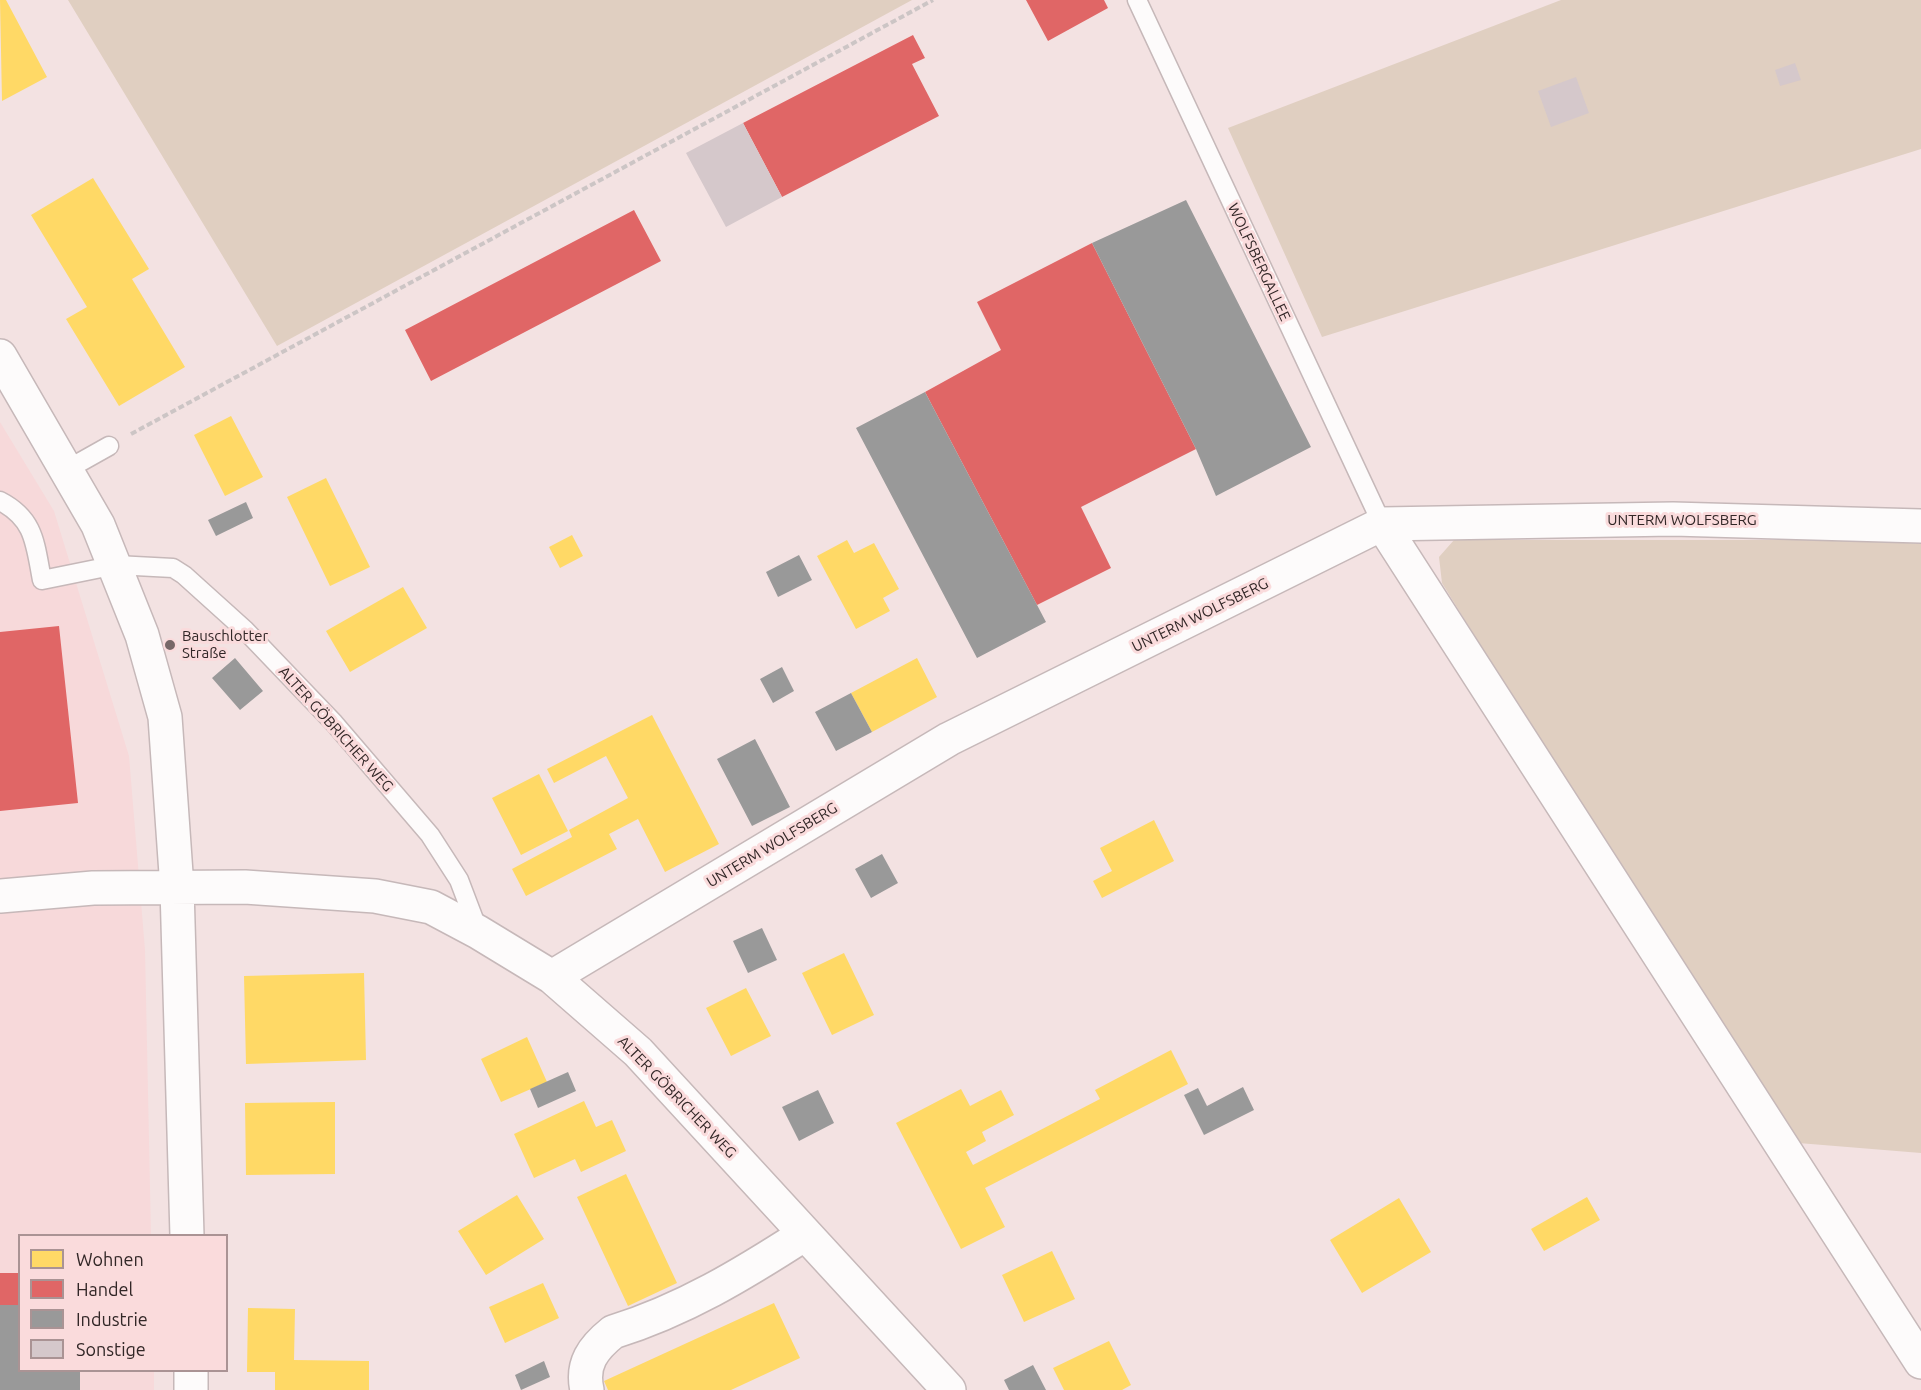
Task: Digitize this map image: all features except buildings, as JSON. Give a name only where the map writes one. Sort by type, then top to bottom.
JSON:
[{"type":"street","points":[[0,356],[68,469],[116,565],[142,635],[165,717],[177,888],[187,1234]]},
{"type":"street","name":"UNTERM WOLFSBERG","points":[[552,977],[949,739],[1382,524],[1673,519],[1921,526]]},
{"type":"street","points":[[1382,524],[1921,1362]]},
{"type":"street","name":"ALTER GÖBRICHER WEG","points":[[0,896],[93,888],[245,887],[375,896],[431,907],[478,932],[552,977],[638,1052],[949,1390]]},
{"type":"street","points":[[587,1390],[585,1375],[587,1361],[613,1332],[700,1298],[805,1234]]},
{"type":"street","points":[[191,1372],[191,1390]]},
{"type":"lane","name":"WOLFSBERGALLEE","points":[[1137,0],[1382,524]]},
{"type":"lane","points":[[68,469],[109,446]]},
{"type":"lane","name":"ALTER GÖBRICHER WEG","points":[[0,501],[17,509],[33,534],[42,580],[116,565],[174,568],[245,630],[334,723],[430,835],[459,880],[478,932]]},
{"type":"path","points":[[109,446],[933,0]]},
{"type":"shaded area","points":[[68,0],[912,0],[277,346]]},
{"type":"shaded area","points":[[1561,0],[1921,0],[1921,149],[1322,337],[1228,128]]},
{"type":"shaded area","points":[[0,422],[54,511],[129,756],[145,950],[151,1234],[18,1234],[18,1372],[154,1372],[154,1390],[0,1390]]},
{"type":"shaded area","points":[[1454,540],[1870,540],[1921,544],[1921,1153],[1786,1142],[1442,583],[1439,557]]},
{"type":"place","name":"Bauschlotter Straße","points":[[170,645]]}]
